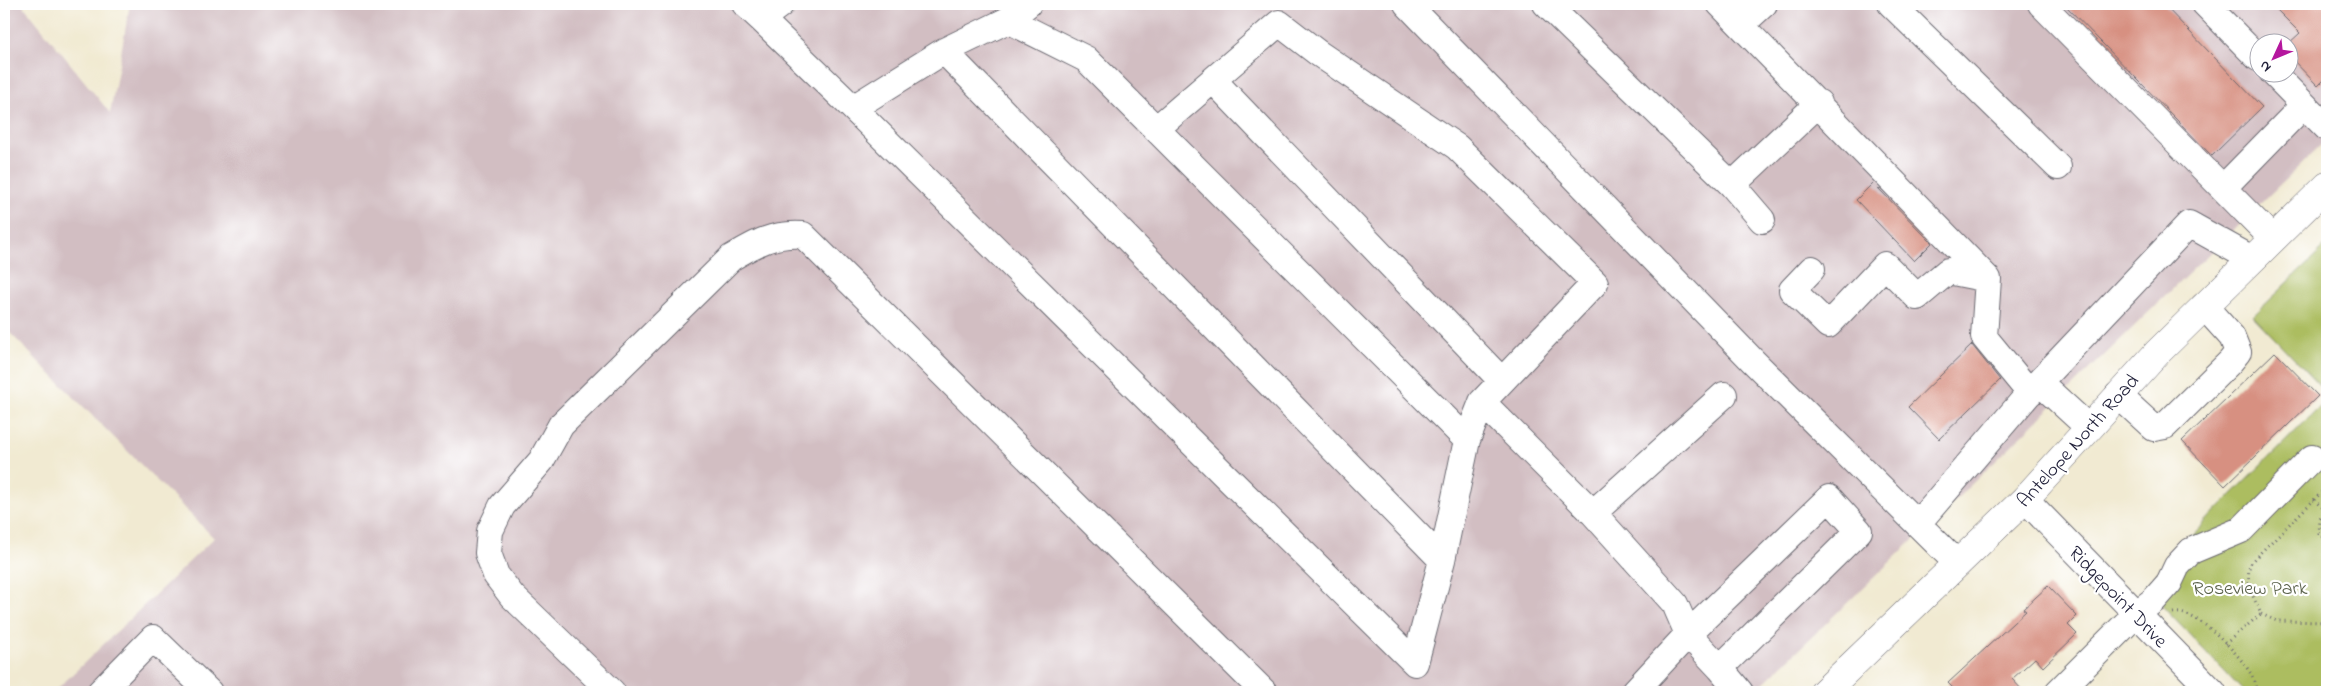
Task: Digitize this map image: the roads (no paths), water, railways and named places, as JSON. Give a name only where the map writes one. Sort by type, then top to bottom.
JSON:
[{"type":"main road","name":"Antelope North Road","points":[[1824,692],[2025,499],[2158,352],[2327,186]]},
{"type":"street","points":[[853,108],[944,51],[1008,20],[1028,4]]},
{"type":"street","points":[[1407,4],[1753,361],[1958,564]]},
{"type":"street","points":[[1546,4],[1732,185],[1762,220]]},
{"type":"street","points":[[1720,4],[1819,103],[1988,279],[1984,337],[2034,388],[2088,428]]},
{"type":"street","points":[[1742,25],[1764,4]]},
{"type":"street","points":[[1890,4],[2058,167]]},
{"type":"street","points":[[2041,4],[2273,239]]},
{"type":"street","points":[[2205,4],[2248,48]]},
{"type":"street","points":[[762,9],[853,108],[1414,663],[1442,560],[1467,440],[1482,402],[1595,283],[1457,147],[1318,53],[1281,13],[1213,80],[1156,129]]},
{"type":"street","points":[[1008,20],[1086,59],[1467,440]]},
{"type":"street","points":[[944,51],[1442,560]]},
{"type":"street","points":[[1213,80],[1501,380]]},
{"type":"street","points":[[2223,188],[2319,114],[2283,82]]},
{"type":"street","points":[[1732,185],[1819,103]]},
{"type":"street","points":[[1918,523],[2034,388],[2189,224],[2252,259]]},
{"type":"street","points":[[612,692],[512,596],[496,574],[488,554],[490,531],[502,506],[541,461],[561,425],[730,258],[760,241],[787,234],[803,235],[1264,692]]},
{"type":"street","points":[[1812,269],[1792,290],[1828,325],[1885,266],[1918,297],[1948,271],[1988,279]]},
{"type":"street","points":[[2118,395],[2154,428],[2165,426],[2230,362],[2238,352],[2236,343],[2204,306]]},
{"type":"street","points":[[1593,513],[1724,396]]},
{"type":"street","points":[[1482,402],[1593,513],[1675,604],[1688,634],[1740,692]]},
{"type":"street","points":[[2058,692],[2136,614],[2154,600],[2169,583],[2177,566],[2191,552],[2241,530],[2312,458]]},
{"type":"street","points":[[1634,692],[1688,634],[1829,498],[1860,531],[1720,668]]},
{"type":"street","name":"Ridgepoint Drive","points":[[2025,499],[2213,692]]},
{"type":"street","points":[[100,692],[153,638],[209,692]]},
{"type":"park label","name":"Roseview Park","points":[[2250,587]]}]
